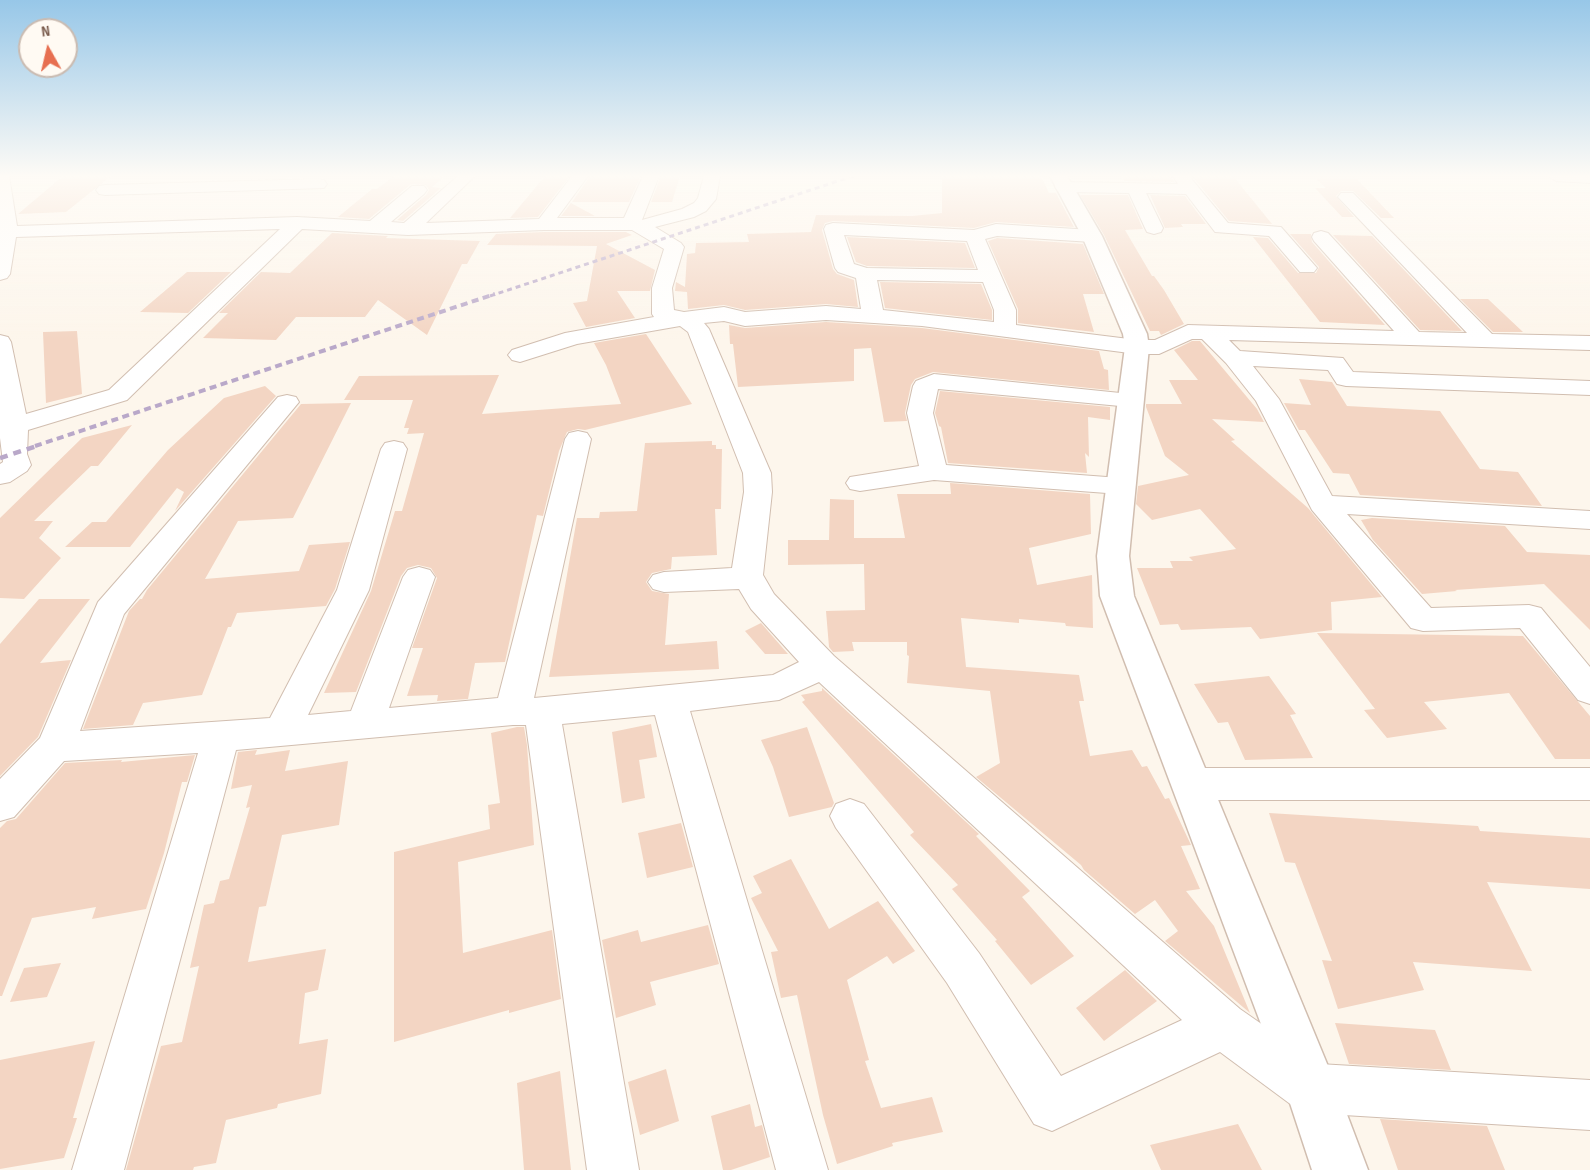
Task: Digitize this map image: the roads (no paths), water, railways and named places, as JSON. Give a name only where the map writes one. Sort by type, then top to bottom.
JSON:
[{"type":"street","points":[[0,273],[4,231],[26,231]]},
{"type":"street","points":[[8,428],[118,395],[289,231]]},
{"type":"street","points":[[645,231],[674,247],[662,288],[663,314],[684,319],[698,329],[757,472],[758,492],[747,575],[762,602],[822,665],[1223,1026],[1311,1088],[1590,1105]]},
{"type":"street","points":[[833,231],[845,268],[866,274],[992,276]]},
{"type":"street","points":[[847,231],[974,236],[994,231]]},
{"type":"street","points":[[1006,231],[1092,236]]},
{"type":"street","points":[[1089,231],[1135,334],[1137,347],[1113,556],[1117,596],[1311,1088],[1340,1170]]},
{"type":"street","points":[[1267,231],[1274,231],[1307,268]]},
{"type":"street","points":[[1380,231],[1485,339]]},
{"type":"street","points":[[974,236],[1005,310],[1005,331]]},
{"type":"street","points":[[1321,237],[1413,338]]},
{"type":"street","points":[[866,274],[873,315]]},
{"type":"street","points":[[520,355],[573,338],[724,314],[745,319],[826,313],[873,315],[922,319],[1137,347],[1158,347],[1188,332],[1485,339],[1590,344]]},
{"type":"street","points":[[1208,332],[1234,358],[1268,399],[1323,504],[1423,620],[1529,616],[1590,691]]},
{"type":"street","points":[[0,342],[8,428],[17,465],[0,476]]},
{"type":"street","points":[[1234,358],[1335,363],[1346,379],[1590,388]]},
{"type":"street","points":[[934,472],[920,413],[925,386],[934,381],[1131,400]]},
{"type":"street","points":[[0,805],[54,747],[75,700],[109,610],[287,402]]},
{"type":"street","points":[[578,439],[527,712],[613,1170]]},
{"type":"street","points":[[282,730],[353,590],[394,449]]},
{"type":"street","points":[[860,483],[934,472],[1120,486]]},
{"type":"street","points":[[1323,504],[1590,520]]},
{"type":"street","points":[[365,723],[419,577]]},
{"type":"street","points":[[664,582],[749,578]]},
{"type":"street","points":[[54,747],[221,737],[365,723],[669,700],[779,687],[822,665]]},
{"type":"street","points":[[669,700],[802,1170]]},
{"type":"street","points":[[98,1170],[221,737]]},
{"type":"street","points":[[1191,784],[1590,784]]},
{"type":"street","points":[[850,816],[963,968],[1052,1106],[1223,1026]]},
{"type":"railway","points":[[490,296],[688,231]]},
{"type":"railway","points":[[35,446],[495,294]]},
{"type":"railway","points":[[0,458],[40,445]]}]
